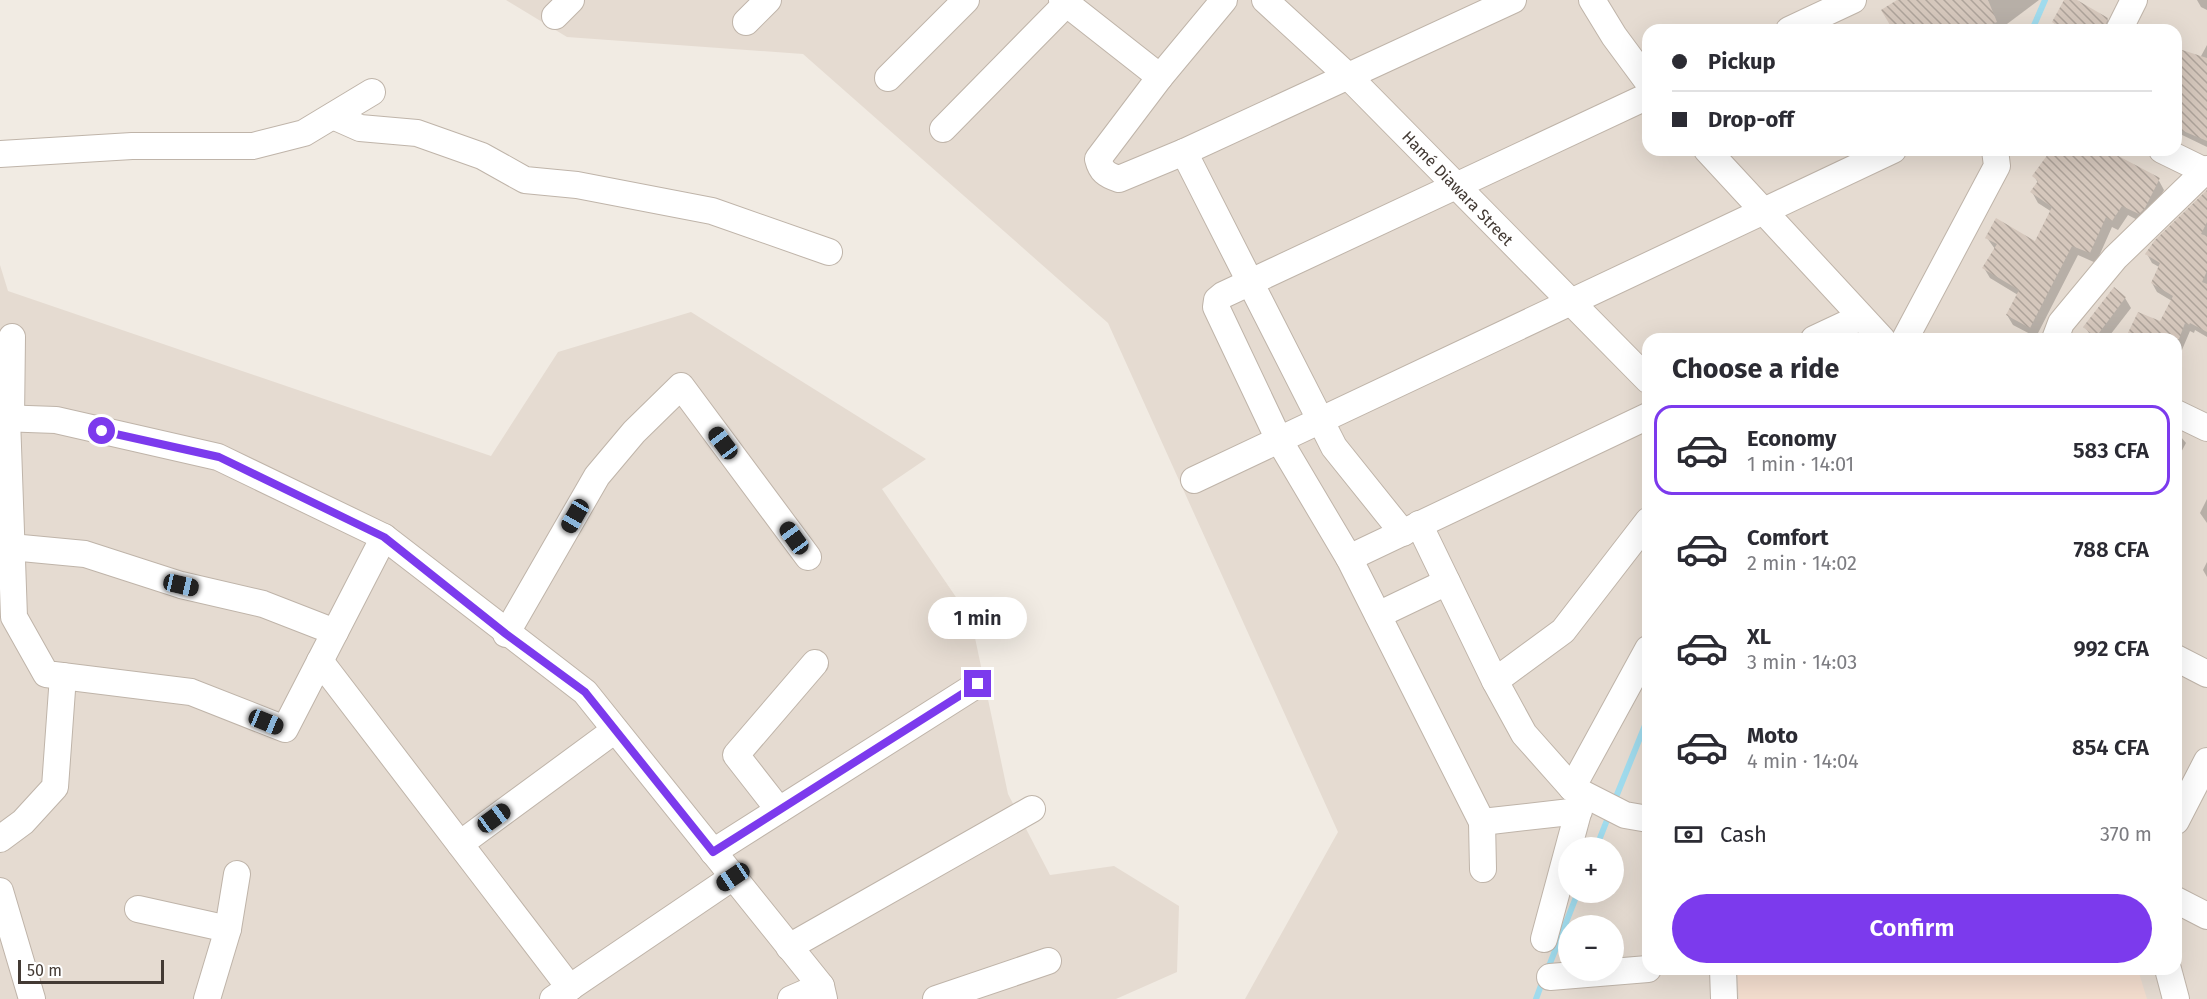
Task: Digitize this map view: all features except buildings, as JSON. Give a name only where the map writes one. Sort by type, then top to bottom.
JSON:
[{"type":"street","points":[[746,22],[768,0]]},
{"type":"street","points":[[888,78],[966,0]]},
{"type":"street","points":[[1224,0],[1160,76],[1098,159],[1101,169],[1119,178],[1184,152],[1513,0]]},
{"type":"street","name":"Hamé Diawara Street","points":[[1265,0],[1348,76],[1642,374]]},
{"type":"street","points":[[1592,0],[1614,36],[1642,74]]},
{"type":"street","points":[[1802,24],[1853,0]]},
{"type":"street","points":[[2122,24],[2134,0]]},
{"type":"street","points":[[942,129],[1064,2],[1160,76]]},
{"type":"street","points":[[0,154],[132,146],[253,146],[304,133],[372,92]]},
{"type":"street","points":[[1483,869],[1482,822],[1349,558],[1279,440],[1216,307],[1217,300],[1223,295],[1642,99]]},
{"type":"street","points":[[333,116],[360,128],[417,133],[482,156],[525,180],[577,185],[712,212],[829,252]]},
{"type":"street","points":[[1184,152],[1334,447],[1411,528],[1448,582],[1495,681],[1524,734],[1602,805]]},
{"type":"street","points":[[1712,156],[1876,333]]},
{"type":"street","points":[[1194,480],[1880,156]]},
{"type":"street","points":[[1908,333],[1997,166],[1996,156]]},
{"type":"street","points":[[2057,333],[2061,323],[2115,258],[2206,171],[2175,156]]},
{"type":"street","points":[[1827,333],[1861,317]]},
{"type":"street","points":[[12,337],[6,418],[14,617],[46,674],[191,692],[285,729],[384,537]]},
{"type":"street","points":[[506,634],[597,476],[634,432],[681,386],[808,557]]},
{"type":"street","points":[[2182,416],[2207,428]]},
{"type":"street","points":[[6,418],[56,420],[219,457],[384,537],[506,634],[585,692],[789,947],[822,993],[791,999]]},
{"type":"street","points":[[1349,558],[1642,419]]},
{"type":"street","points":[[1495,681],[1563,631],[1642,529]]},
{"type":"street","points":[[11,547],[85,554],[181,585],[263,604],[335,632]]},
{"type":"street","points":[[1377,615],[1448,582]]},
{"type":"street","points":[[320,661],[460,844],[562,993],[733,877]]},
{"type":"street","points":[[2182,661],[2207,674]]},
{"type":"street","points":[[778,810],[736,755],[815,663]]},
{"type":"street","points":[[1544,939],[1602,805],[1642,669]]},
{"type":"street","points":[[0,839],[23,822],[55,786],[63,676]]},
{"type":"street","points":[[713,852],[978,684]]},
{"type":"street","points":[[460,844],[615,730]]},
{"type":"street","points":[[2182,809],[2207,761]]},
{"type":"street","points":[[1482,822],[1602,805]]},
{"type":"street","points":[[789,947],[1032,809]]},
{"type":"street","points":[[207,999],[228,929],[237,874]]},
{"type":"street","points":[[0,891],[32,999]]},
{"type":"street","points":[[2182,903],[2207,916]]},
{"type":"street","points":[[138,909],[228,929]]},
{"type":"street","points":[[936,999],[1048,961]]},
{"type":"street","points":[[1550,977],[1642,969]]},
{"type":"street","points":[[1723,975],[1724,999]]},
{"type":"street","points":[[2170,975],[2176,999]]},
{"type":"shaded area","points":[[506,0],[2207,0],[2207,999],[1245,999],[1338,832],[1108,323],[803,54],[567,37]]},
{"type":"shaded area","points":[[0,265],[8,291],[491,456],[558,352],[691,312],[926,459],[882,489],[971,619],[1008,794],[1050,875],[1114,866],[1179,906],[1177,972],[1116,999],[0,999]]},
{"type":"shaded area","points":[[1737,975],[2140,975],[2147,999],[1739,999]]},
{"type":"waterway","points":[[2035,24],[2045,0]]},
{"type":"waterway","points":[[1614,802],[1642,733]]},
{"type":"waterway","points":[[1600,837],[1609,815]]},
{"type":"waterway","points":[[1547,971],[1574,903]]},
{"type":"waterway","points":[[1536,999],[1543,980]]},
{"type":"route","points":[[102,431],[219,457],[384,537],[506,634],[585,692],[713,852],[978,684]]}]
